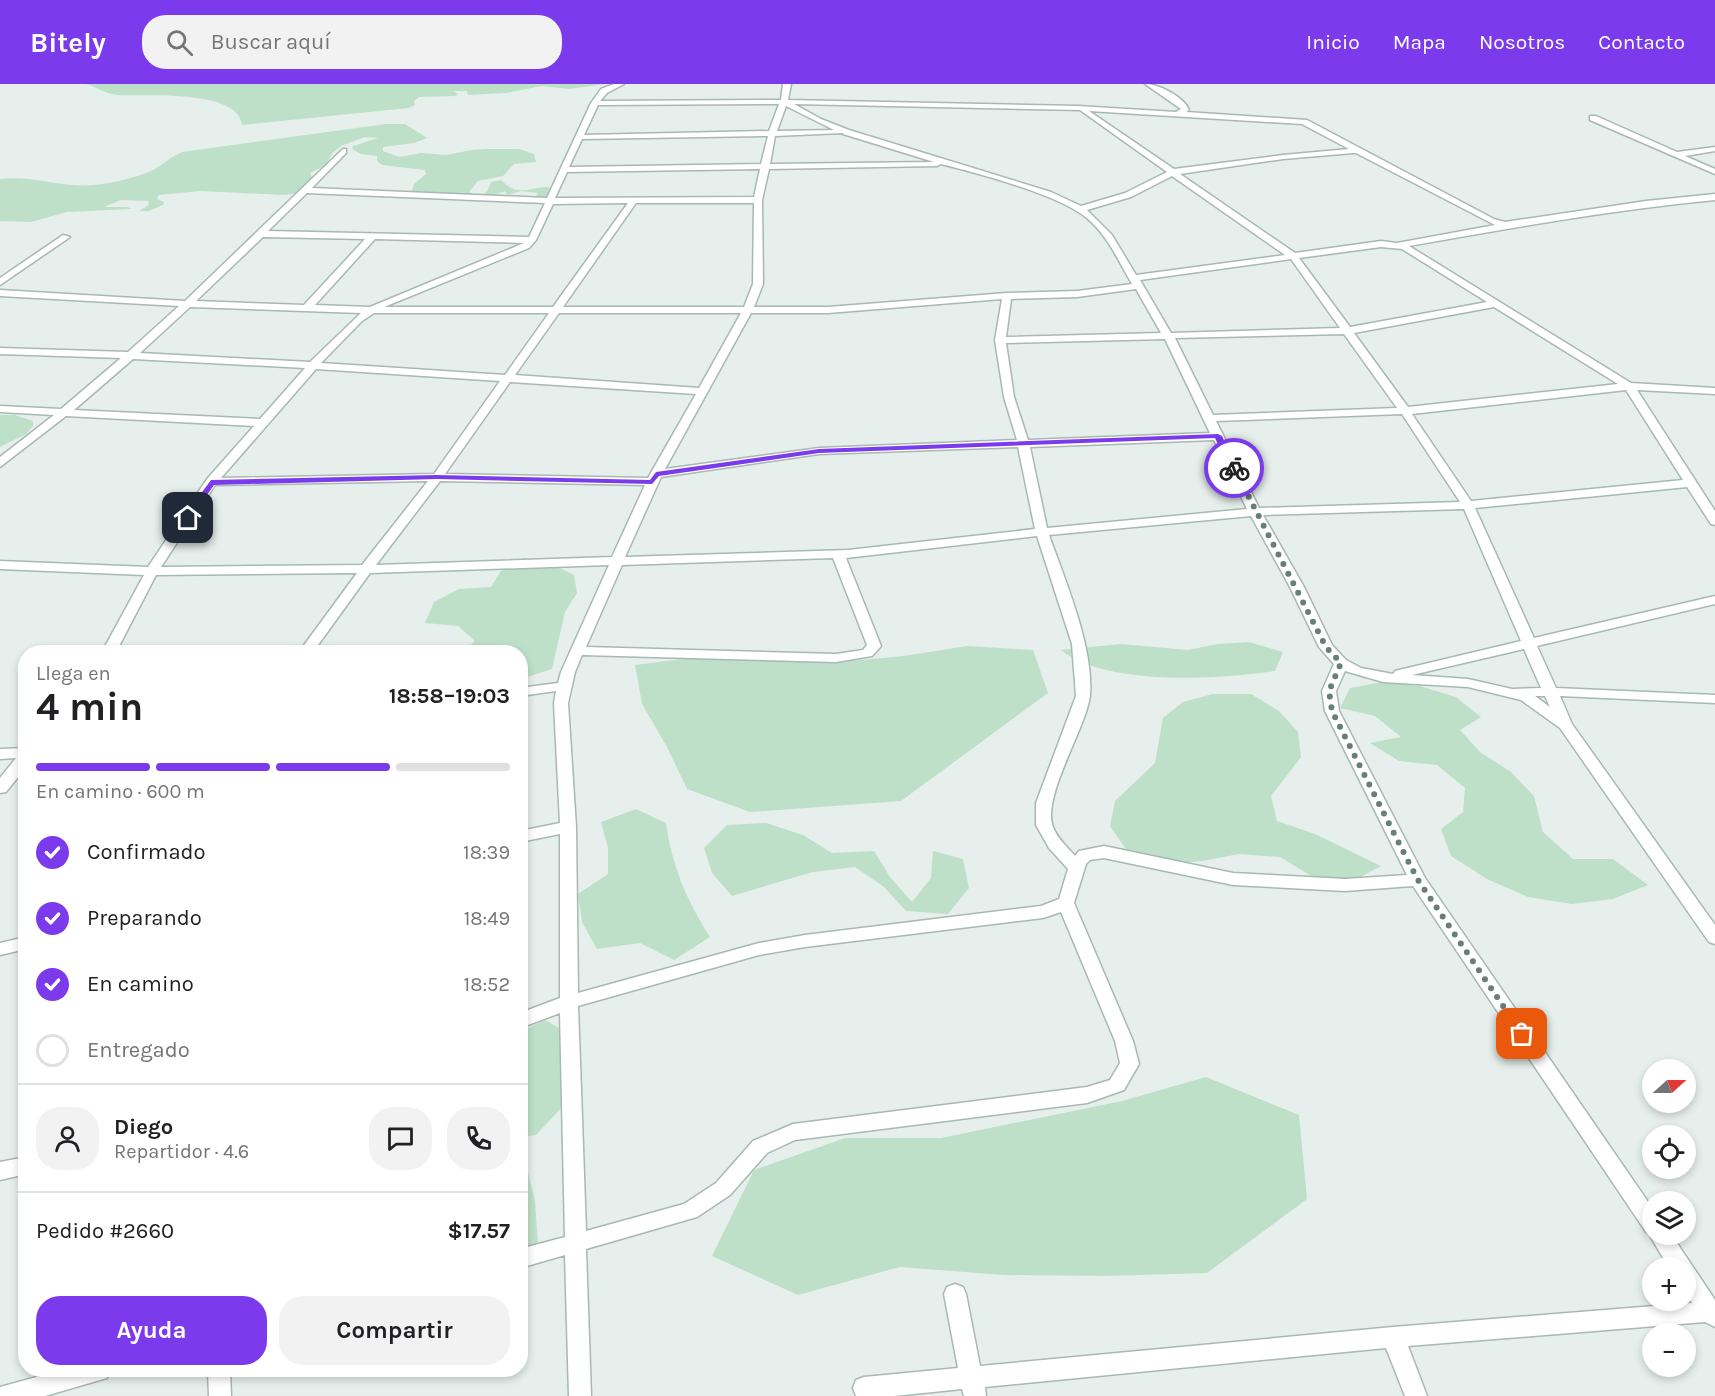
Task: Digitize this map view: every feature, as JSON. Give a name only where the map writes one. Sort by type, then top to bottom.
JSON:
[{"type":"street","points":[[112,645],[152,571],[211,482],[313,366],[370,310],[526,246],[532,240],[595,103],[604,91],[620,84]]},
{"type":"street","points":[[580,1396],[569,1002],[568,827],[561,703],[567,672],[654,478],[748,310],[758,284],[758,200],[772,134],[787,84]]},
{"type":"street","points":[[1149,84],[1183,105],[1185,110],[1178,114]]},
{"type":"street","points":[[595,103],[783,102],[1078,108],[1304,122],[1356,152],[1502,225]]},
{"type":"street","points":[[783,102],[818,121],[846,132],[1048,194],[1080,209],[1092,218],[1109,237],[1169,337],[1255,512],[1297,586],[1326,647],[1341,663],[1356,671],[1383,678],[1468,683],[1526,697],[1565,725]]},
{"type":"street","points":[[1078,108],[1089,112],[1293,256],[1405,411],[1468,505],[1565,725],[1715,938]]},
{"type":"street","points":[[1593,118],[1715,172]]},
{"type":"street","points":[[581,136],[846,132]]},
{"type":"street","points":[[1676,155],[1715,149]]},
{"type":"street","points":[[0,463],[66,413],[188,304],[262,234],[343,151]]},
{"type":"street","points":[[1080,209],[1128,195],[1173,172],[1283,157],[1338,151],[1356,152]]},
{"type":"street","points":[[565,170],[952,164]]},
{"type":"street","points":[[305,190],[550,201],[758,200]]},
{"type":"street","points":[[0,293],[188,304],[370,310],[828,310],[1006,296],[1077,294],[1293,256],[1381,244],[1400,245],[1502,225],[1527,224],[1646,204],[1715,197]]},
{"type":"street","points":[[311,645],[437,477],[633,202]]},
{"type":"street","points":[[262,234],[532,240]]},
{"type":"street","points":[[0,282],[66,237]]},
{"type":"street","points":[[307,308],[372,237]]},
{"type":"street","points":[[1400,245],[1498,303],[1629,386],[1715,521]]},
{"type":"street","points":[[1006,296],[1000,340],[1009,398],[1023,442],[1042,532],[1079,644],[1083,696],[1044,803],[1044,825],[1056,844],[1075,866]]},
{"type":"street","points":[[1000,340],[1346,331],[1498,303]]},
{"type":"street","points":[[0,351],[130,355],[701,391]]},
{"type":"street","points":[[1209,418],[1405,411],[1629,386],[1715,391]]},
{"type":"street","points":[[0,409],[264,423]]},
{"type":"street","points":[[211,482],[437,477],[654,478],[819,451],[1218,436]]},
{"type":"street","points":[[0,565],[152,571],[366,569],[838,555],[1042,532],[1255,512],[1468,505],[1691,483]]},
{"type":"street","points":[[577,651],[836,658],[867,653],[874,646],[838,555]]},
{"type":"street","points":[[1383,678],[1715,600]]},
{"type":"street","points":[[1341,663],[1329,691],[1332,711],[1418,880],[1642,1210]]},
{"type":"street","points":[[528,691],[565,686]]},
{"type":"street","points":[[1505,692],[1715,699]]},
{"type":"street","points":[[0,754],[18,755]]},
{"type":"street","points":[[0,788],[18,773]]},
{"type":"street","points":[[528,835],[568,827]]},
{"type":"street","points":[[528,1257],[690,1211],[723,1189],[760,1147],[793,1132],[1087,1095],[1117,1085],[1130,1065],[1124,1041],[1066,903],[1075,866],[1085,855],[1104,852],[1233,879],[1345,885],[1418,880]]},
{"type":"street","points":[[528,1017],[569,1002],[759,949],[805,941],[1043,912],[1066,903]]},
{"type":"street","points":[[0,949],[18,945]]},
{"type":"street","points":[[0,1172],[18,1167]]},
{"type":"street","points":[[1696,1289],[1714,1314]]},
{"type":"street","points":[[955,1294],[973,1387]]},
{"type":"street","points":[[864,1388],[973,1387],[1393,1337],[1714,1314]]},
{"type":"street","points":[[1393,1337],[1416,1396]]},
{"type":"street","points":[[6,1396],[74,1377]]},
{"type":"street","points":[[219,1377],[219,1396]]},
{"type":"green space","points":[[86,84],[606,84],[569,89],[542,86],[506,93],[468,95],[467,91],[453,91],[458,94],[456,96],[419,97],[414,101],[415,105],[409,108],[242,125],[236,113],[224,105],[207,100],[187,97],[117,95]]},
{"type":"green space","points":[[386,124],[405,124],[427,138],[414,143],[383,147],[383,151],[399,157],[421,153],[446,155],[472,150],[519,149],[534,154],[536,162],[514,164],[503,176],[478,181],[469,192],[477,195],[412,191],[414,184],[426,174],[425,170],[382,165],[377,161],[377,156],[361,154],[352,149],[353,146],[378,138],[365,137],[341,146],[332,153],[326,165],[310,173],[315,184],[302,193],[284,195],[201,191],[159,195],[157,199],[164,202],[163,205],[149,211],[139,211],[149,205],[148,201],[121,200],[104,207],[132,209],[67,212],[31,222],[0,221],[0,179],[29,179],[73,185],[101,184],[146,173],[182,152]]},
{"type":"green space","points":[[501,180],[507,186],[519,190],[549,187],[548,196],[535,198],[538,193],[521,191],[507,195],[505,191],[492,196],[480,195],[486,192],[491,182]]},
{"type":"green space","points":[[0,415],[15,415],[33,421],[33,426],[26,434],[0,447]]},
{"type":"green space","points":[[524,558],[552,564],[574,575],[577,593],[565,612],[552,669],[528,677],[528,645],[470,645],[475,641],[458,626],[425,623],[434,602],[459,589],[491,587],[501,571]]},
{"type":"green space","points":[[1249,642],[1283,652],[1275,671],[1194,678],[1135,675],[1081,662],[1060,650],[1121,644],[1188,650],[1218,644]]},
{"type":"green space","points":[[967,646],[1033,650],[1048,693],[901,801],[750,812],[687,789],[667,747],[642,704],[635,665],[705,656],[839,662],[904,656]]},
{"type":"green space","points":[[1383,682],[1420,686],[1456,697],[1481,717],[1460,730],[1480,752],[1511,772],[1534,796],[1543,832],[1573,859],[1613,859],[1648,885],[1613,899],[1572,904],[1528,897],[1487,879],[1451,856],[1441,829],[1463,812],[1465,788],[1437,765],[1399,761],[1370,743],[1401,737],[1375,716],[1340,708],[1350,688]]},
{"type":"green space","points":[[1213,694],[1251,694],[1279,711],[1298,732],[1301,757],[1271,796],[1277,821],[1315,834],[1381,866],[1353,881],[1313,877],[1280,857],[1239,854],[1202,861],[1164,864],[1128,852],[1110,826],[1115,801],[1155,763],[1163,718],[1183,702]]},
{"type":"green space","points":[[636,809],[666,823],[676,868],[694,910],[710,937],[674,960],[640,943],[597,949],[582,922],[578,894],[608,874],[608,848],[601,822]]},
{"type":"green space","points":[[766,823],[803,835],[832,853],[874,851],[890,877],[912,902],[931,878],[933,851],[963,859],[969,888],[948,914],[906,911],[884,887],[855,867],[813,872],[732,896],[712,873],[704,848],[727,825]]},
{"type":"green space","points":[[545,1020],[564,1031],[567,1102],[536,1135],[528,1136],[528,1055],[528,1028]]},
{"type":"green space","points":[[1206,1077],[1299,1115],[1307,1199],[1207,1273],[1105,1276],[1004,1275],[900,1267],[798,1295],[712,1256],[754,1170],[845,1138],[941,1138],[1122,1101]]},
{"type":"green space","points":[[528,1173],[535,1201],[538,1245],[528,1257]]},
{"type":"way so far","points":[[1234,468],[1255,512],[1297,586],[1326,647],[1341,663],[1329,691],[1332,711],[1407,859],[1418,880],[1522,1034]]},
{"type":"route","points":[[188,518],[211,482],[437,477],[652,482],[656,474],[819,451],[1218,436],[1234,468]]}]
